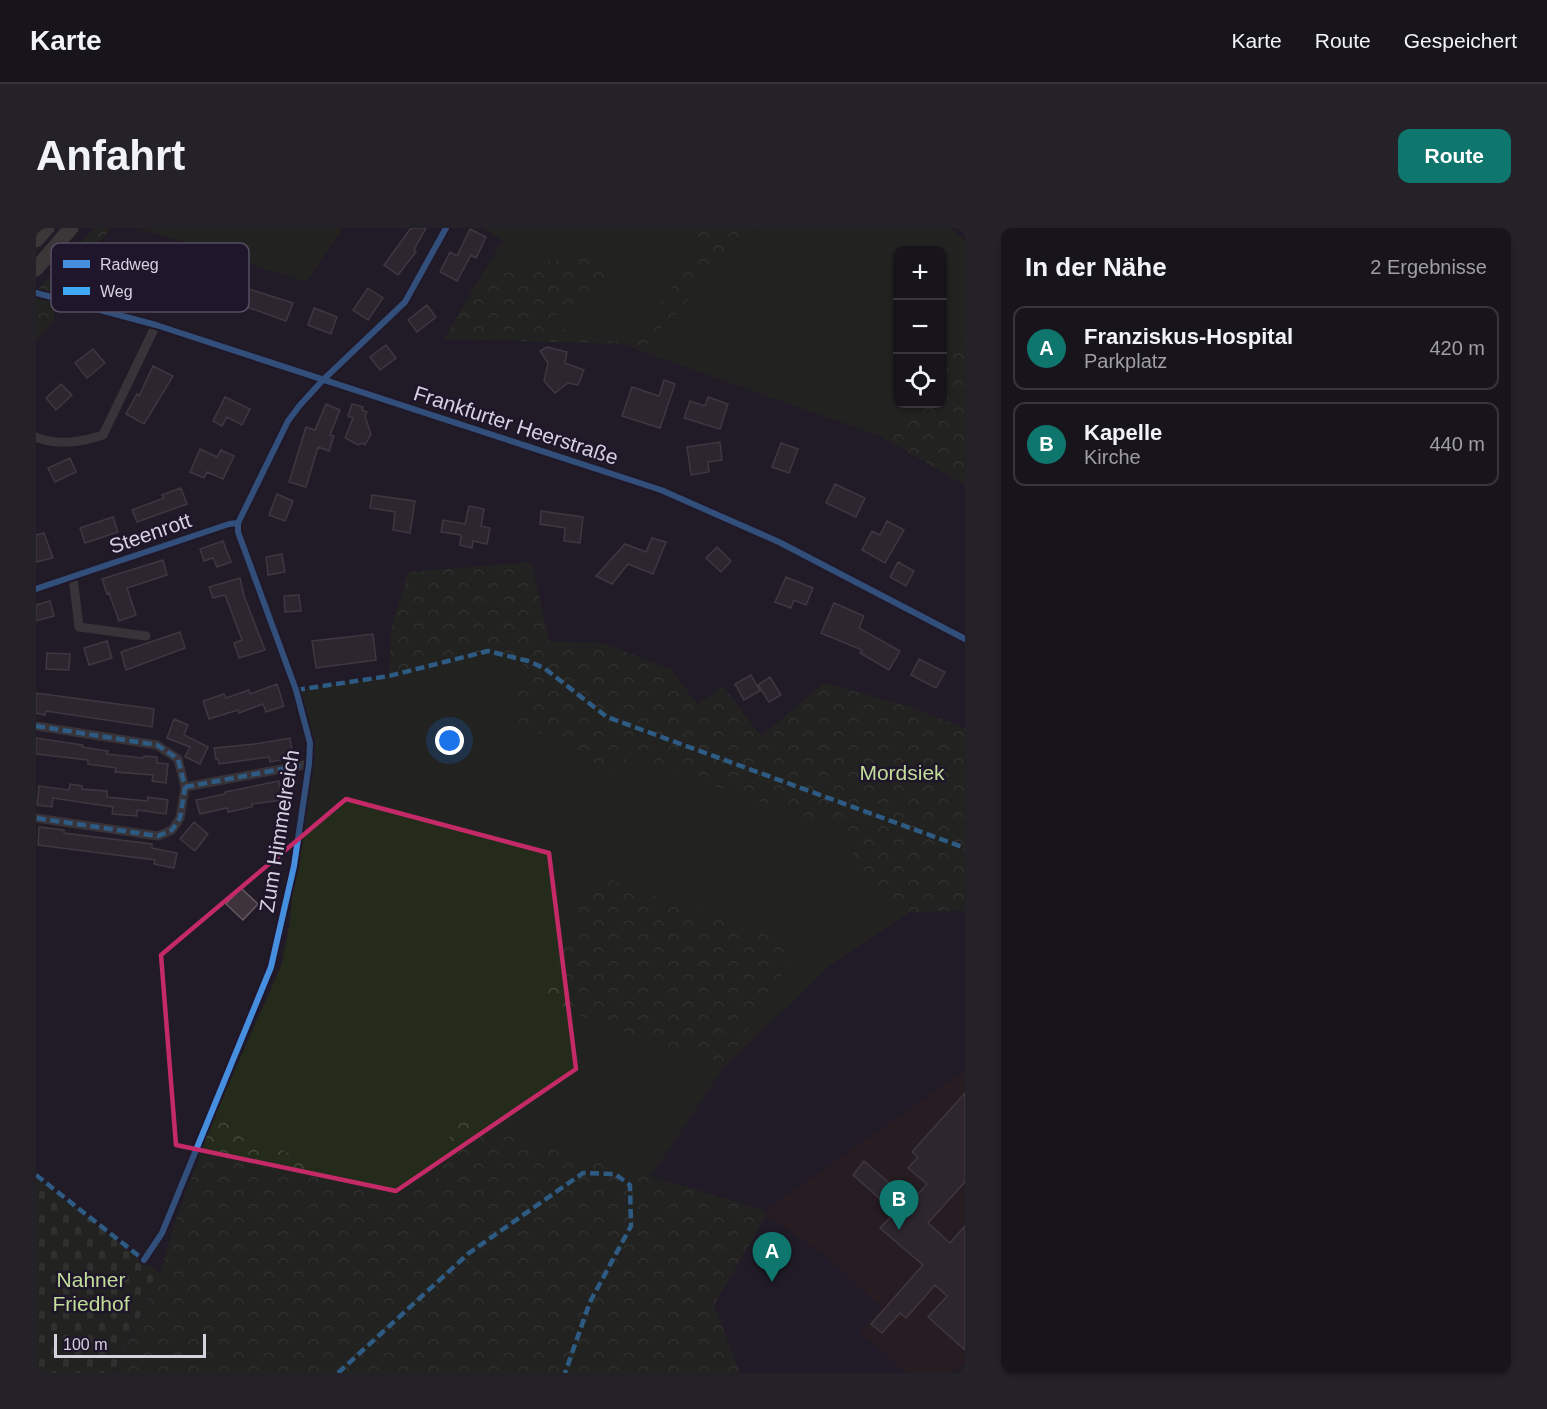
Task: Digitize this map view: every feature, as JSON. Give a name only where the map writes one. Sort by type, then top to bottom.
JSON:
[{"type":"highway","points":[[36,240],[47,228]]},
{"type":"highway","points":[[58,243],[71,228]]},
{"type":"highway","points":[[36,269],[51,251]]},
{"type":"street","points":[[238,523],[288,421],[323,380],[405,302],[446,228]]},
{"type":"street","name":"Frankfurter Heerstraße","points":[[36,293],[51,297]]},
{"type":"street","name":"Frankfurter Heerstraße","points":[[107,312],[156,325],[661,490],[779,542],[965,639]]},
{"type":"street","points":[[36,437],[63,442],[90,440],[104,435],[156,325]]},
{"type":"street","name":"Steenrott","points":[[36,589],[229,524],[238,523]]},
{"type":"street","name":"Zum Himmelreich","points":[[144,1260],[162,1233],[272,967],[294,866],[309,764],[310,743],[296,690],[238,532],[238,523]]},
{"type":"street","points":[[74,577],[79,627],[147,636]]},
{"type":"street","points":[[36,726],[157,745],[178,759],[185,787],[180,818],[172,830],[159,836],[36,818]]},
{"type":"street","points":[[185,787],[309,764]]},
{"type":"highlighted area","points":[[346,799],[549,853],[576,1069],[396,1191],[176,1145],[161,955]]},
{"type":"shaded area","points":[[965,1070],[965,1363],[951,1373],[907,1373],[860,1332],[882,1307],[827,1257],[767,1215],[766,1210]]},
{"type":"green space","points":[[95,228],[111,228],[99,243],[81,243]]},
{"type":"green space","points":[[139,228],[343,228],[306,282],[249,264],[249,243],[185,243]]},
{"type":"green space","points":[[482,228],[689,228],[702,250],[626,344],[538,323],[591,252],[479,279],[503,240]]},
{"type":"green space","points":[[689,228],[756,228],[641,351],[626,344],[702,250]]},
{"type":"green space","points":[[756,228],[950,228],[965,240],[965,337],[947,359],[947,246],[893,246],[893,408],[907,408],[882,437],[641,351]]},
{"type":"green space","points":[[591,252],[612,267],[606,292],[539,323],[626,344],[444,339],[479,279]]},
{"type":"green space","points":[[51,275],[51,312],[54,312],[54,321],[36,341],[36,291]]},
{"type":"green space","points":[[965,337],[965,485],[882,437],[907,408],[947,408],[947,359]]},
{"type":"green space","name":"Mordsiek","points":[[531,562],[550,642],[602,643],[671,669],[697,704],[723,686],[761,736],[824,683],[905,705],[965,728],[965,911],[910,912],[850,871],[857,835],[629,757],[614,773],[516,720],[520,668],[527,661],[488,651],[389,676],[391,629],[408,572]]},
{"type":"green space","points":[[488,651],[528,661],[629,757],[858,835],[850,871],[910,912],[833,963],[723,1068],[651,1176],[570,1153],[434,1182],[387,1201],[214,1117],[281,966],[290,922],[294,866],[310,743],[296,690],[389,676]]},
{"type":"green space","points":[[593,874],[800,947],[723,1068],[544,1002]]},
{"type":"green space","points":[[214,1117],[387,1201],[434,1182],[456,1118],[764,1210],[766,1216],[714,1305],[740,1373],[114,1373],[160,1273],[177,1216]]},
{"type":"green space","name":"Nahner Friedhof","points":[[36,1177],[160,1273],[113,1373],[36,1373]]},
{"type":"building","points":[[411,228],[426,228],[414,250],[416,252],[398,275],[384,265]]},
{"type":"building","points":[[470,229],[486,237],[476,258],[471,255],[457,281],[440,272],[450,252],[457,256]]},
{"type":"building","points":[[368,288],[383,298],[368,320],[353,310]]},
{"type":"building","points":[[249,289],[293,303],[286,321],[249,308]]},
{"type":"building","points":[[427,305],[436,317],[417,332],[408,320]]},
{"type":"building","points":[[314,308],[337,317],[331,334],[308,325]]},
{"type":"building","points":[[386,345],[396,358],[380,370],[370,357]]},
{"type":"building","points":[[547,347],[567,352],[565,363],[584,370],[578,385],[568,383],[555,393],[544,381],[548,363],[540,351]]},
{"type":"building","points":[[93,349],[105,363],[87,378],[75,363]]},
{"type":"building","points":[[153,366],[173,376],[144,424],[126,414],[137,394],[139,396]]},
{"type":"building","points":[[664,380],[675,384],[660,428],[622,416],[632,387],[659,396]]},
{"type":"building","points":[[61,384],[72,395],[56,410],[46,398]]},
{"type":"building","points":[[225,397],[250,409],[242,425],[227,417],[222,426],[213,421]]},
{"type":"building","points":[[708,397],[728,404],[720,429],[684,418],[690,401],[705,406]]},
{"type":"building","points":[[326,404],[340,410],[330,435],[334,436],[329,451],[318,447],[306,487],[289,482],[306,427],[315,430]]},
{"type":"building","points":[[352,404],[363,407],[362,410],[367,412],[365,416],[371,434],[365,445],[362,443],[358,445],[345,438],[353,418],[348,416]]},
{"type":"building","points":[[720,442],[722,460],[708,462],[709,472],[691,475],[687,447]]},
{"type":"building","points":[[781,443],[798,449],[789,473],[772,467]]},
{"type":"building","points":[[200,449],[217,457],[221,450],[234,456],[223,479],[207,472],[204,478],[190,472]]},
{"type":"building","points":[[70,458],[76,472],[55,482],[48,468]]},
{"type":"building","points":[[835,484],[865,498],[856,517],[826,503]]},
{"type":"building","points":[[181,488],[187,504],[137,522],[132,510],[164,498],[162,495]]},
{"type":"building","points":[[277,494],[293,501],[285,521],[269,515]]},
{"type":"building","points":[[372,495],[415,501],[410,533],[393,530],[395,512],[370,508]]},
{"type":"building","points":[[469,506],[484,509],[481,526],[490,528],[487,544],[473,541],[472,548],[460,545],[461,535],[441,532],[443,520],[465,524]]},
{"type":"building","points":[[541,511],[583,517],[580,543],[564,541],[565,528],[540,524]]},
{"type":"building","points":[[113,517],[118,532],[85,543],[80,528]]},
{"type":"building","points":[[887,521],[904,530],[885,563],[862,550],[872,531],[880,535]]},
{"type":"building","points":[[44,533],[53,558],[36,562],[36,535]]},
{"type":"building","points":[[652,538],[666,542],[653,574],[628,564],[612,584],[596,576],[625,544],[646,552]]},
{"type":"building","points":[[223,541],[231,562],[217,567],[213,558],[204,561],[200,549]]},
{"type":"building","points":[[717,547],[731,561],[721,572],[706,558]]},
{"type":"building","points":[[282,554],[285,572],[268,575],[266,557]]},
{"type":"building","points":[[163,560],[167,575],[127,588],[136,615],[119,621],[102,579]]},
{"type":"building","points":[[898,562],[914,571],[906,586],[890,577]]},
{"type":"building","points":[[786,577],[813,588],[806,605],[794,600],[791,608],[775,602]]},
{"type":"building","points":[[240,578],[244,596],[265,650],[239,658],[234,643],[242,640],[225,595],[213,598],[209,587]]},
{"type":"building","points":[[299,595],[301,611],[285,612],[284,596]]},
{"type":"building","points":[[50,601],[54,616],[36,621],[36,605]]},
{"type":"building","points":[[834,603],[864,616],[859,628],[900,651],[889,670],[860,653],[862,650],[821,633]]},
{"type":"building","points":[[180,632],[185,648],[126,670],[121,652]]},
{"type":"building","points":[[373,634],[376,660],[316,668],[312,641]]},
{"type":"building","points":[[107,641],[112,658],[89,665],[84,648]]},
{"type":"building","points":[[47,653],[70,654],[69,670],[46,669]]},
{"type":"building","points":[[919,659],[945,672],[936,688],[911,675]]},
{"type":"building","points":[[751,675],[760,691],[744,700],[735,684]]},
{"type":"building","points":[[770,677],[781,695],[769,702],[758,685]]},
{"type":"building","points":[[277,684],[284,706],[266,712],[263,704],[239,713],[238,710],[209,719],[203,701],[224,694],[226,698],[249,690],[250,694]]},
{"type":"building","points":[[36,693],[154,709],[152,727],[46,711],[45,715],[36,713]]},
{"type":"building","points":[[174,719],[188,725],[184,735],[208,747],[200,764],[185,757],[190,747],[167,738]]},
{"type":"building","points":[[36,738],[83,745],[82,747],[108,751],[107,754],[143,758],[144,756],[157,757],[157,763],[168,764],[166,783],[152,781],[153,775],[115,772],[116,768],[88,764],[88,760],[36,754]]},
{"type":"building","points":[[290,738],[293,758],[270,762],[269,757],[219,764],[216,759],[214,748]]},
{"type":"building","points":[[279,781],[282,800],[252,804],[252,807],[228,812],[227,808],[200,814],[196,800]]},
{"type":"building","points":[[70,784],[82,786],[82,789],[107,791],[107,797],[147,801],[148,797],[168,800],[166,814],[137,810],[137,816],[112,814],[113,807],[53,798],[52,807],[37,805],[39,786],[69,790]]},
{"type":"building","points":[[194,822],[208,834],[195,851],[180,839]]},
{"type":"building","points":[[39,827],[64,830],[64,833],[152,844],[152,848],[177,853],[174,868],[154,864],[155,860],[38,845]]},
{"type":"building","points":[[241,888],[258,904],[243,920],[226,904]]},
{"type":"building","points":[[965,1093],[965,1182],[928,1223],[950,1243],[965,1226],[965,1350],[928,1317],[947,1296],[935,1285],[906,1318],[900,1313],[882,1333],[871,1324],[923,1265],[880,1228],[895,1212],[853,1175],[864,1161],[911,1202],[927,1184],[908,1168],[918,1157],[912,1152]]},
{"type":"marked path","points":[[296,690],[389,676],[488,651],[528,661],[544,668],[607,717],[965,848]]},
{"type":"marked path","points":[[36,726],[157,745],[178,759],[185,787],[180,818],[172,830],[158,836],[36,818]]},
{"type":"marked path","points":[[185,787],[309,764]]},
{"type":"marked path","points":[[338,1373],[469,1253],[583,1173],[615,1174],[630,1185],[631,1226],[590,1302],[565,1373]]},
{"type":"marked path","points":[[36,1175],[144,1260]]},
{"type":"cycle path","points":[[144,1260],[162,1233],[271,967],[294,866],[309,764],[310,743],[296,690],[238,532],[238,523],[288,421],[323,380],[405,302],[446,228]]},
{"type":"cycle path","points":[[36,293],[51,297]]},
{"type":"cycle path","points":[[107,312],[156,325],[661,490],[779,542],[965,639]]},
{"type":"cycle path","points":[[36,589],[229,524],[238,523]]},
{"type":"place","name":"Kapelle","points":[[899,1230]]},
{"type":"place","name":"Franziskus-Hospital","points":[[772,1282]]}]
